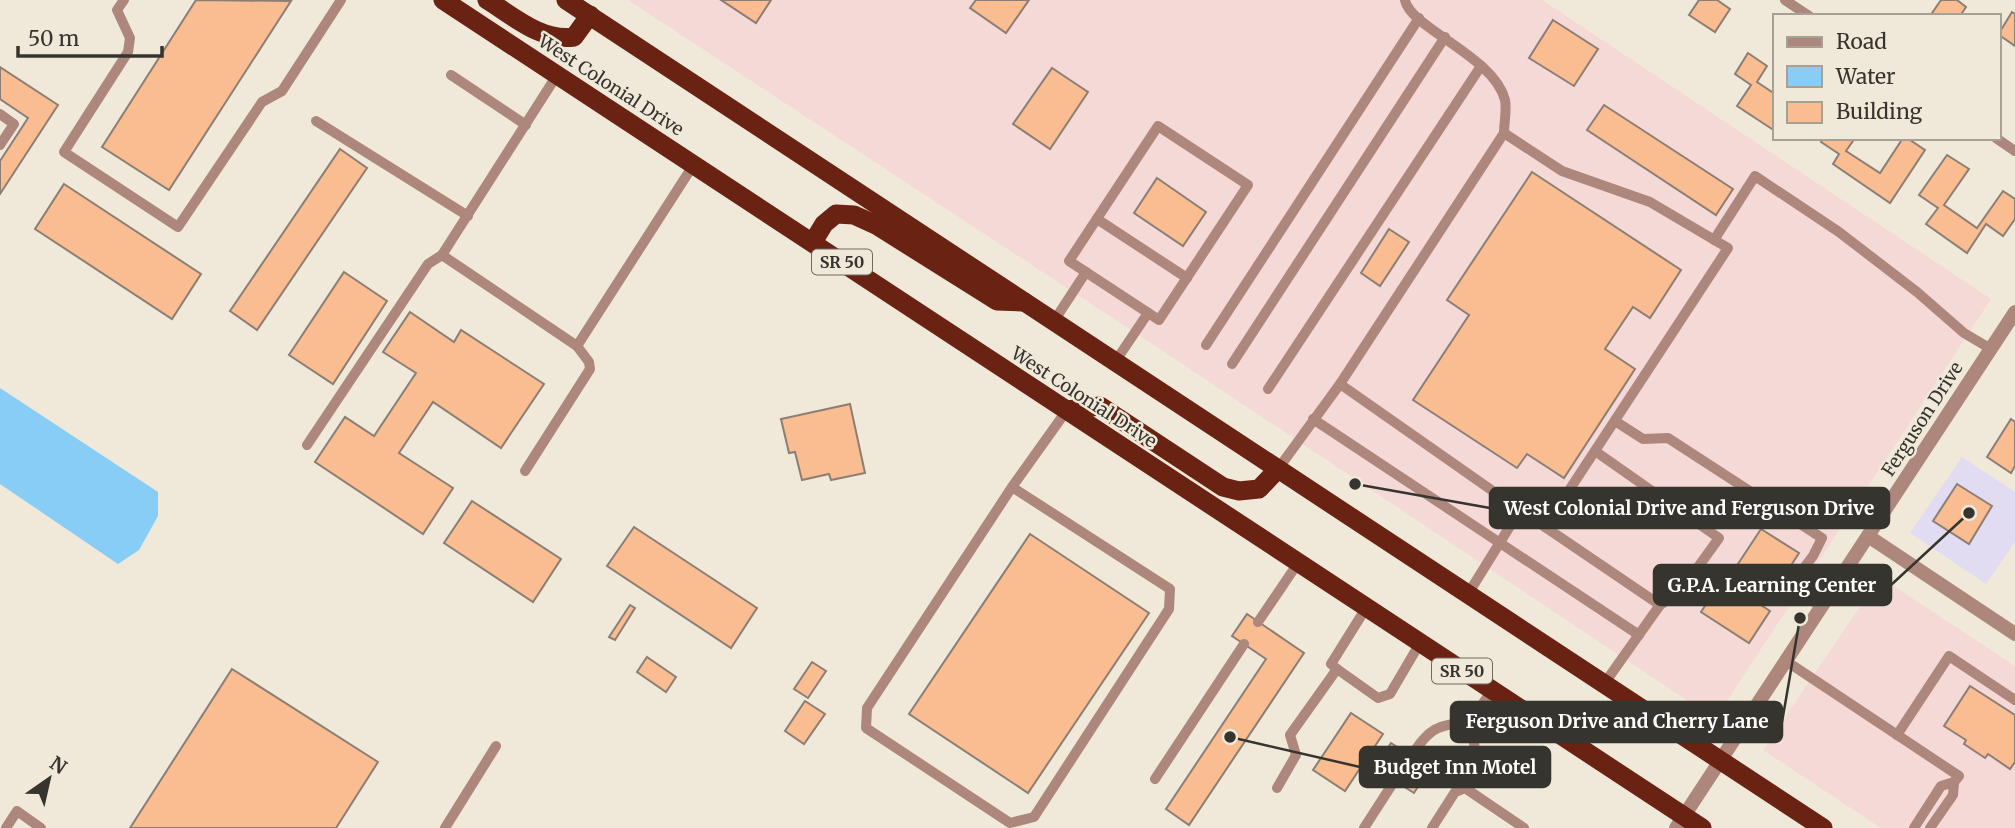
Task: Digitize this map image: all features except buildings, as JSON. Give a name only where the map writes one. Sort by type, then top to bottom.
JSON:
[{"type":"highway","name":"West Colonial Drive","points":[[443,0],[1492,690],[1680,822],[1702,828]]},
{"type":"highway","points":[[487,0],[525,24],[549,36],[562,39],[574,37],[590,15]]},
{"type":"highway","points":[[566,0],[1823,828]]},
{"type":"highway","points":[[813,242],[824,224],[836,214],[854,215],[876,225],[997,301],[1025,302]]},
{"type":"highway","points":[[1067,410],[1100,406],[1223,487],[1239,491],[1259,489],[1278,469]]},
{"type":"street","name":"Ferguson Drive","points":[[1680,822],[2015,312]]},
{"type":"street","points":[[1868,536],[2015,634]]},
{"type":"lane","points":[[124,0],[117,10],[130,38],[128,52],[64,152],[178,227],[262,102],[282,91],[337,1]]},
{"type":"lane","points":[[1278,469],[1340,384],[1504,133],[1505,101],[1496,80],[1419,19],[1405,4],[1405,0]]},
{"type":"lane","points":[[1785,0],[1806,14]]},
{"type":"lane","points":[[1206,345],[1419,19]]},
{"type":"lane","points":[[1232,364],[1445,37]]},
{"type":"lane","points":[[1268,389],[1481,66]]},
{"type":"lane","points":[[451,75],[526,125]]},
{"type":"lane","points":[[307,445],[428,264],[442,255],[557,75]]},
{"type":"lane","points":[[0,114],[14,124],[0,145]]},
{"type":"lane","points":[[316,121],[468,216]]},
{"type":"lane","points":[[1158,126],[1248,186],[1159,320],[1086,272],[1069,261],[1158,126]]},
{"type":"lane","points":[[1504,133],[1562,171],[1650,202],[1728,248],[1545,527]]},
{"type":"lane","points":[[1999,140],[2015,150]]},
{"type":"lane","points":[[577,346],[694,164]]},
{"type":"lane","points":[[1714,240],[1755,176],[1839,232],[1917,292],[1964,333],[1991,349]]},
{"type":"lane","points":[[1097,219],[1187,278]]},
{"type":"lane","points":[[442,255],[577,346],[589,362],[590,369],[525,471]]},
{"type":"lane","points":[[1054,321],[1086,272]]},
{"type":"lane","points":[[1115,362],[1148,313]]},
{"type":"lane","points":[[1340,384],[1660,605]]},
{"type":"lane","points":[[1012,487],[1170,589],[1169,609],[1034,817],[1010,823],[866,728],[867,708],[1012,487],[1067,410]]},
{"type":"lane","points":[[1313,419],[1639,635]]},
{"type":"lane","points":[[1615,421],[1643,439],[1668,438],[1822,538],[1813,556],[1790,586],[1822,607]]},
{"type":"lane","points":[[1595,451],[1719,538],[1680,592],[1660,605],[1604,684]]},
{"type":"lane","points":[[1468,594],[1520,510]]},
{"type":"lane","points":[[1258,622],[1298,563]]},
{"type":"lane","points":[[1366,608],[1331,664],[1378,698],[1390,694],[1420,643]]},
{"type":"lane","points":[[1155,779],[1244,644]]},
{"type":"lane","points":[[1896,735],[1949,656],[2015,699]]},
{"type":"lane","points":[[1786,661],[1959,776],[1954,782],[1941,786],[1914,828]]},
{"type":"lane","points":[[1277,788],[1296,755],[1290,735],[1337,669]]},
{"type":"lane","points":[[1465,788],[1476,754],[1470,722],[1492,690]]},
{"type":"lane","points":[[1411,756],[1427,733],[1448,724],[1470,722]]},
{"type":"lane","points":[[445,828],[496,746]]},
{"type":"lane","points":[[1364,828],[1395,780]]},
{"type":"lane","points":[[1923,814],[1932,825],[1953,795],[1954,782]]},
{"type":"lane","points":[[1432,828],[1455,792],[1465,788]]},
{"type":"lane","points":[[1465,788],[1524,828]]},
{"type":"lane","points":[[6,828],[17,811],[41,828]]},
{"type":"shaded area","points":[[628,0],[1542,0],[1991,299],[1715,719],[1169,355]]},
{"type":"shaded area","points":[[1962,457],[2015,492],[2015,542],[1986,584],[1910,533]]},
{"type":"shaded area","points":[[1880,577],[2015,666],[2015,828],[1881,828],[1763,750]]},
{"type":"water","points":[[0,388],[158,492],[158,516],[139,550],[118,564],[0,484]]},
{"type":"place","name":"West Colonial Drive and Ferguson Drive","points":[[1355,484]]},
{"type":"place","name":"G.P.A. Learning Center","points":[[1969,513]]},
{"type":"place","name":"Ferguson Drive and Cherry Lane","points":[[1800,618]]},
{"type":"place","name":"Budget Inn Motel","points":[[1230,737]]}]
